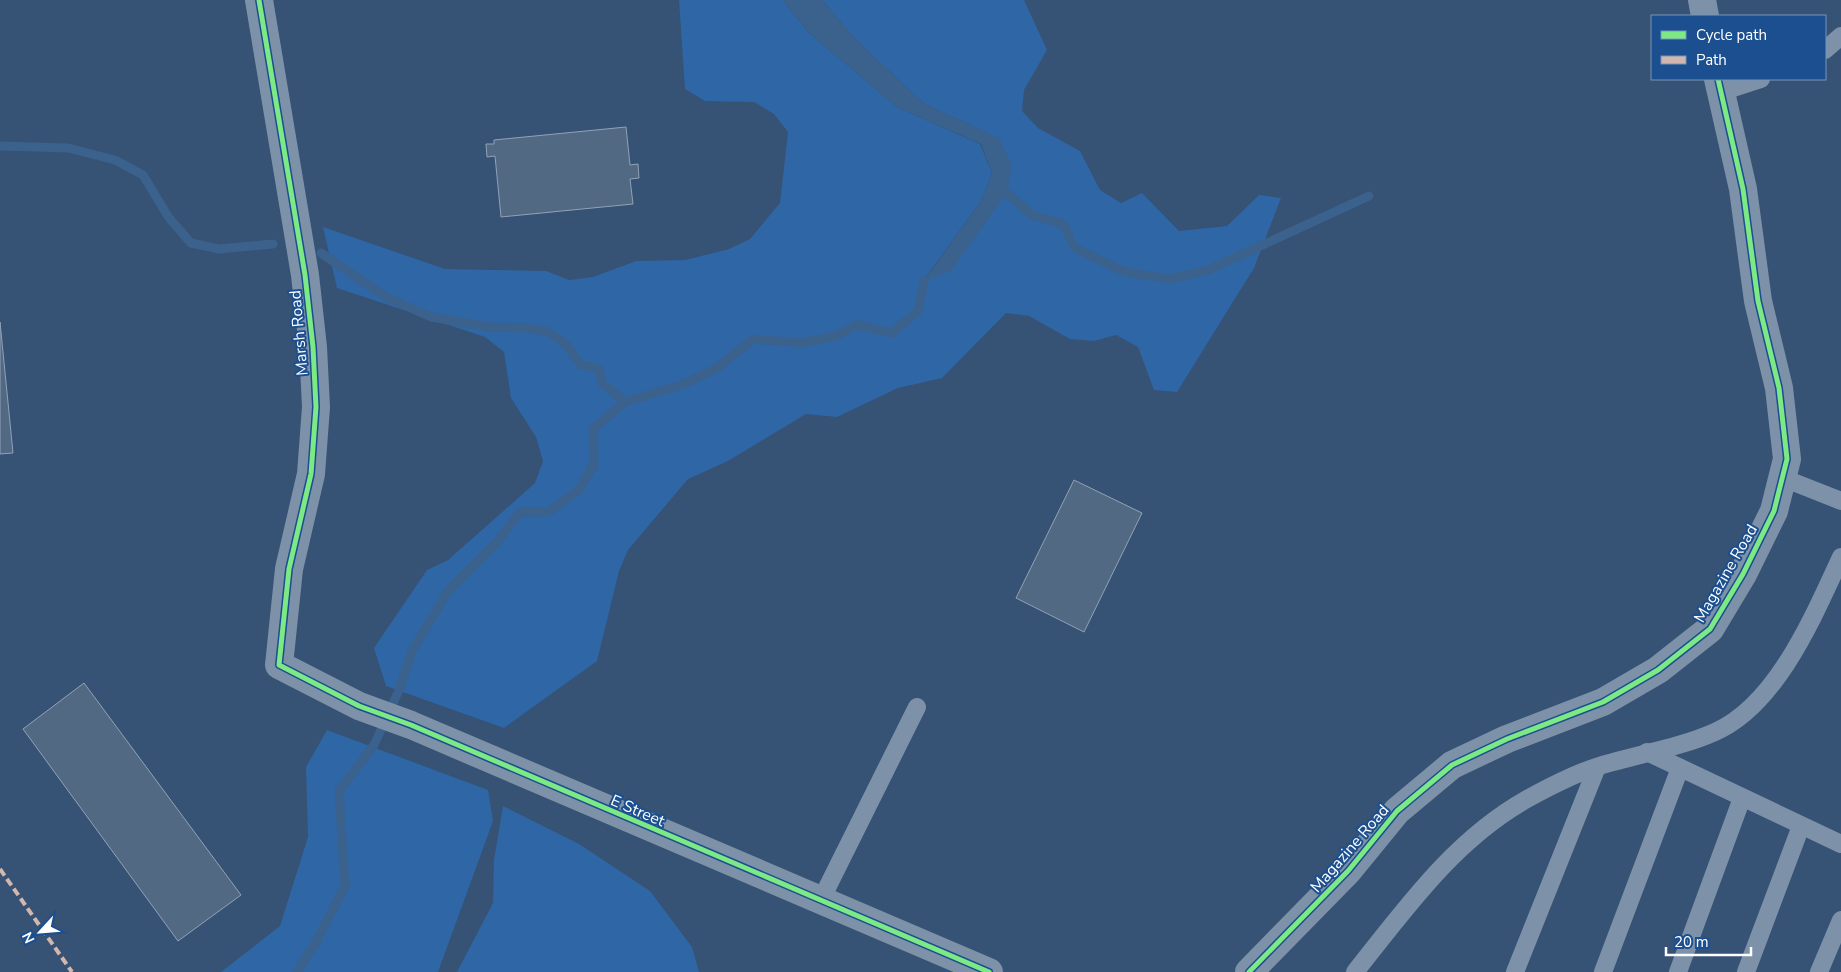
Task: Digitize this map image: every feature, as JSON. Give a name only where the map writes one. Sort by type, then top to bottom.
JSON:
[{"type":"street","name":"Marsh Road","points":[[259,0],[304,275],[313,347],[316,407],[310,474],[288,569],[279,665]]},
{"type":"street","points":[[1702,0],[1705,15]]},
{"type":"street","name":"Magazine Road","points":[[1249,972],[1348,871],[1396,812],[1452,765],[1507,739],[1603,702],[1658,670],[1710,629],[1743,574],[1774,511],[1787,459],[1779,388],[1758,301],[1743,189],[1719,85]]},
{"type":"street","name":"E Street","points":[[279,665],[359,706],[411,725],[820,902],[989,972]]},
{"type":"lane","points":[[1826,49],[1841,36]]},
{"type":"lane","points":[[1719,85],[1753,80]]},
{"type":"lane","points":[[1783,478],[1841,501]]},
{"type":"lane","points":[[1355,972],[1420,890],[1467,840],[1527,800],[1597,767],[1716,731],[1740,716],[1760,698],[1785,665],[1816,611],[1841,557]]},
{"type":"lane","points":[[820,902],[917,707]]},
{"type":"lane","points":[[1647,752],[1841,844]]},
{"type":"lane","points":[[1515,972],[1597,767]]},
{"type":"lane","points":[[1602,972],[1680,768]]},
{"type":"lane","points":[[1678,972],[1742,798]]},
{"type":"lane","points":[[1746,972],[1801,826]]},
{"type":"lane","points":[[1819,972],[1841,920]]},
{"type":"shaded area","points":[[679,0],[783,0],[808,32],[897,107],[980,144],[992,173],[981,201],[924,280],[1007,193],[998,138],[923,103],[853,37],[822,0],[1024,0],[1047,50],[1024,90],[1022,111],[1038,128],[1080,151],[1100,190],[1121,203],[1142,193],[1179,231],[1227,226],[1259,195],[1281,198],[1254,268],[1177,392],[1154,390],[1138,347],[1116,335],[1094,341],[1070,339],[1029,316],[1006,313],[942,378],[898,388],[837,417],[806,414],[728,461],[688,479],[628,550],[619,571],[597,661],[504,728],[386,686],[374,648],[427,570],[448,560],[535,483],[543,461],[536,437],[511,398],[504,352],[485,337],[337,288],[323,227],[445,269],[546,271],[569,280],[593,277],[636,261],[685,260],[729,249],[750,239],[780,203],[788,132],[774,114],[754,102],[705,101],[685,89]]},
{"type":"shaded area","points":[[783,0],[822,0],[853,37],[923,103],[999,138],[1012,166],[1007,193],[951,271],[924,281],[981,201],[992,173],[981,144],[897,107],[808,32]]},
{"type":"shaded area","points":[[327,730],[488,790],[493,821],[438,972],[221,972],[280,926],[308,837],[306,767]]},
{"type":"shaded area","points":[[503,806],[579,844],[650,891],[692,947],[699,972],[457,972],[493,903],[494,860]]},
{"type":"building","points":[[626,127],[630,165],[638,164],[639,178],[630,179],[633,204],[501,217],[495,156],[487,157],[486,144],[494,144],[494,140]]},
{"type":"building","points":[[0,322],[13,453],[0,454]]},
{"type":"building","points":[[1074,480],[1142,513],[1084,632],[1016,598]]},
{"type":"building","points":[[84,683],[241,895],[178,941],[23,729]]},
{"type":"waterway","points":[[0,146],[68,148],[115,160],[143,175],[169,218],[191,243],[219,249],[273,244]]},
{"type":"waterway","points":[[1007,193],[1032,215],[1063,224],[1075,248],[1125,272],[1170,279],[1208,270],[1369,196]]},
{"type":"waterway","points":[[321,253],[386,297],[431,317],[490,327],[527,328],[546,331],[565,343],[581,365],[599,369],[602,383],[625,402]]},
{"type":"waterway","points":[[297,972],[315,944],[345,886],[339,791],[374,745],[399,690],[412,651],[448,591],[498,541],[520,512],[548,512],[579,490],[594,464],[593,429],[625,402],[684,384],[717,368],[753,339],[802,343],[835,336],[857,325],[892,333],[918,311],[924,281]]},
{"type":"marked path","points":[[0,869],[72,972]]},
{"type":"cycle path","points":[[259,0],[305,275],[313,347],[316,407],[311,474],[289,569],[279,665],[359,706],[411,725],[989,972]]},
{"type":"cycle path","points":[[1249,972],[1348,871],[1397,811],[1452,765],[1507,739],[1603,702],[1658,670],[1710,629],[1743,574],[1774,511],[1787,459],[1779,388],[1758,301],[1743,189],[1718,80]]}]
